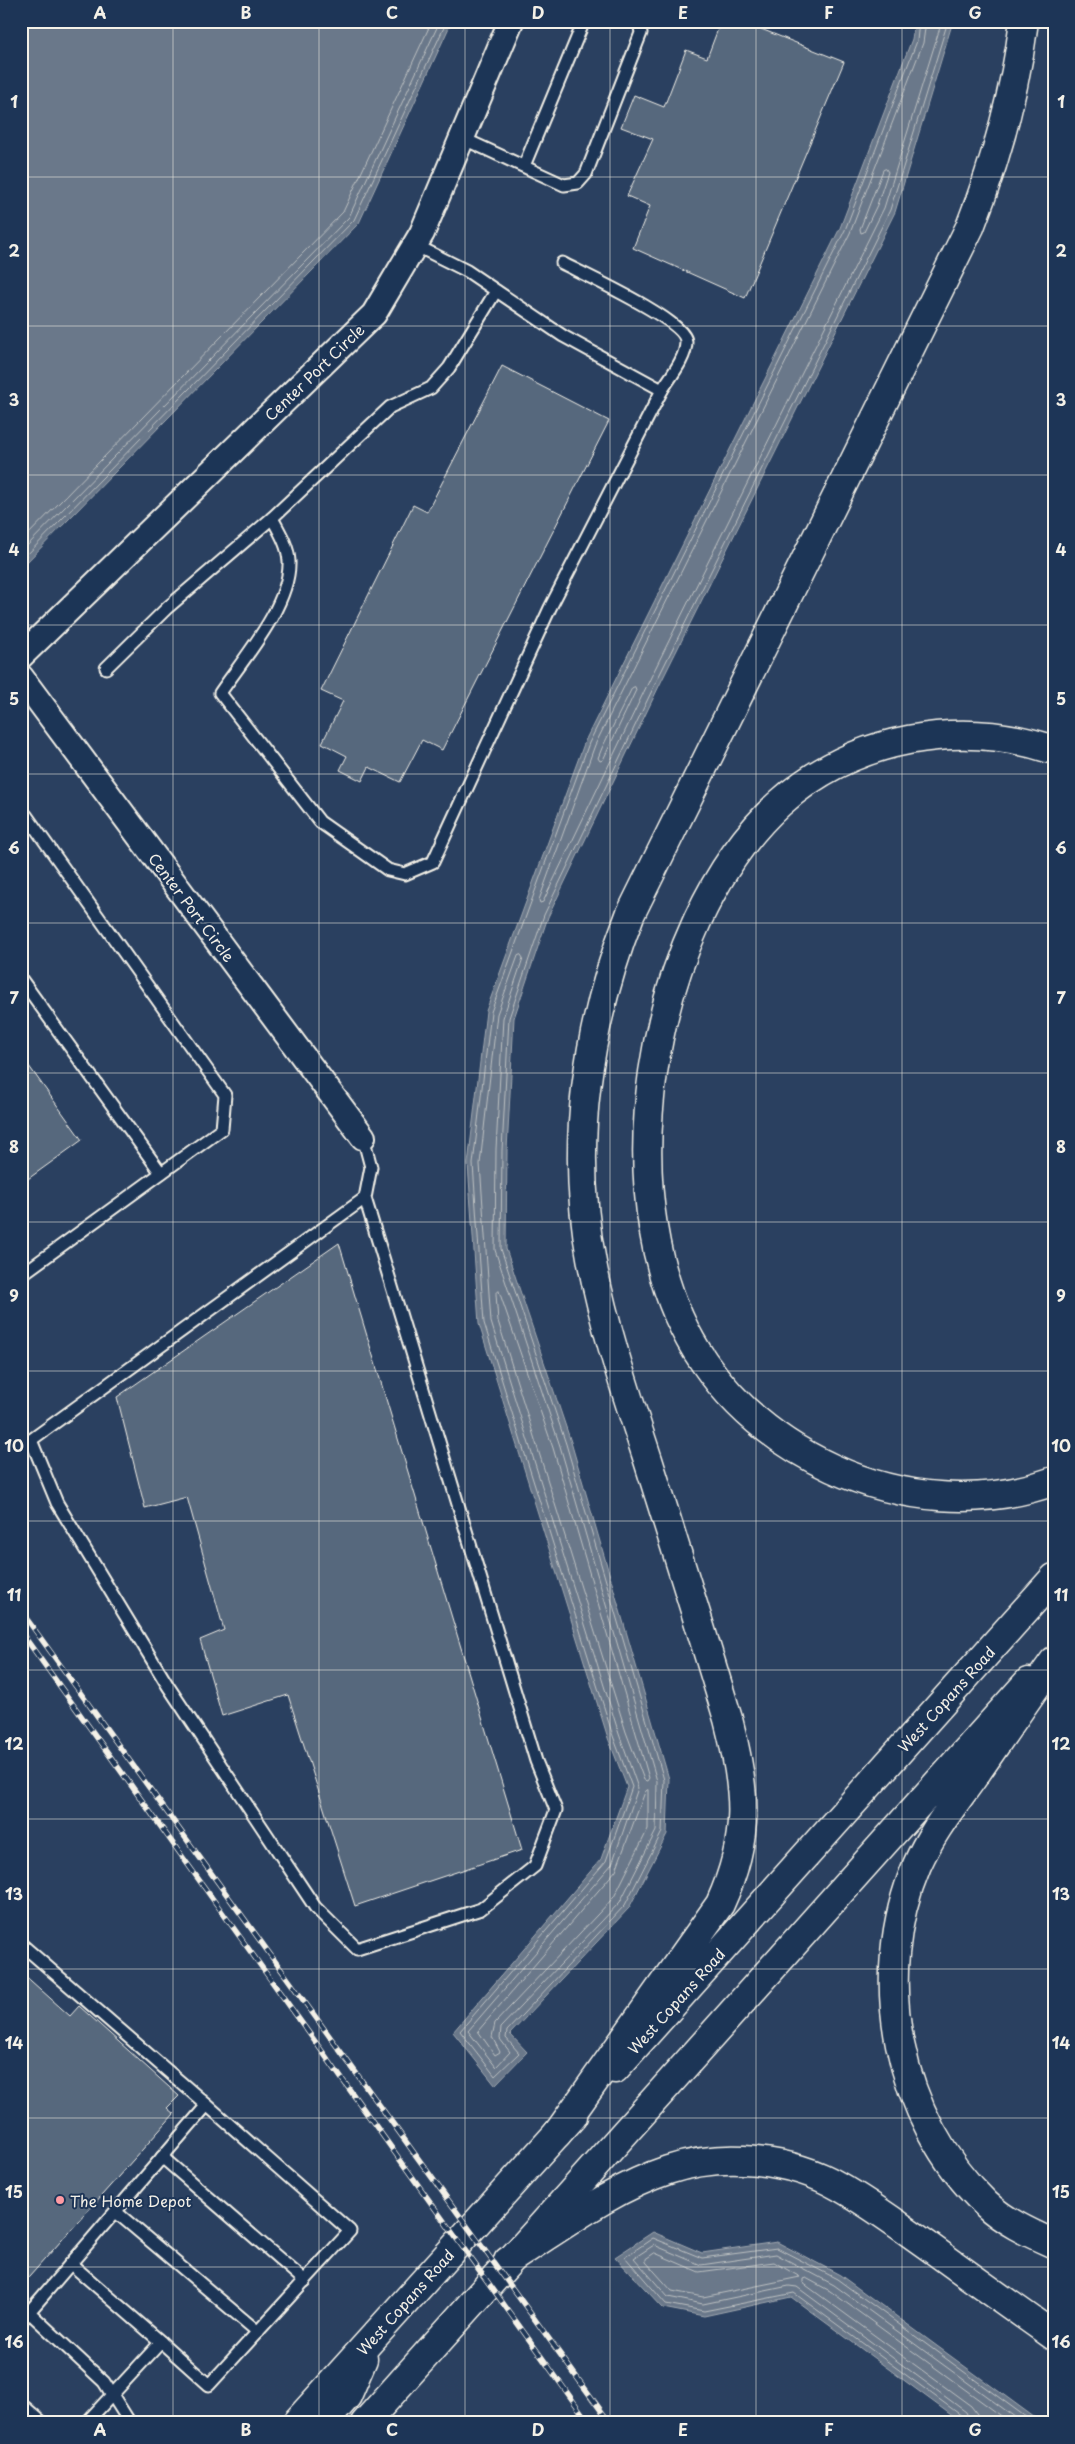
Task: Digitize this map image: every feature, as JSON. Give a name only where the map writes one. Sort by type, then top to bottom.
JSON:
[{"type":"main road","points":[[557,2134],[720,1904],[728,1885],[740,1843],[744,1803],[739,1760],[728,1719],[616,1359],[592,1261],[583,1191],[583,1115],[591,1046],[598,1011],[617,947],[630,915],[970,227],[984,190],[1007,114],[1024,21]]},
{"type":"main road","points":[[1054,750],[1007,738],[982,735],[950,734],[909,740],[885,745],[839,763],[818,775],[780,803],[752,833],[736,854],[709,900],[686,948],[665,1010],[658,1042],[647,1134],[654,1232],[668,1290],[690,1338],[704,1362],[756,1422],[795,1450],[840,1472],[865,1481],[916,1494],[966,1497],[992,1496],[1054,1481]]},
{"type":"main road","name":"West Copans Road","points":[[296,2423],[1054,1578]]},
{"type":"main road","points":[[365,2423],[1054,1653]]},
{"type":"main road","points":[[1054,1661],[945,1814],[927,1845],[917,1866],[904,1903],[897,1936],[894,1980],[895,2008],[906,2070],[932,2133],[958,2172],[986,2204],[1014,2225],[1054,2244]]},
{"type":"main road","points":[[508,2261],[615,2194],[652,2175],[671,2169],[721,2160],[760,2162],[797,2169],[839,2186],[1054,2336]]},
{"type":"main road","points":[[324,2423],[353,2386],[369,2342]]},
{"type":"street","name":"Center Port Circle","points":[[21,656],[374,314],[422,234],[511,21]]},
{"type":"street","name":"Center Port Circle","points":[[21,677],[363,1137]]},
{"type":"lane","points":[[524,166],[584,21]]},
{"type":"lane","points":[[462,138],[564,185],[578,183],[586,174],[641,33],[640,21]]},
{"type":"lane","points":[[415,245],[467,271],[564,336],[662,390]]},
{"type":"lane","points":[[272,518],[284,540],[289,561],[282,599],[265,628],[220,692],[320,822],[388,870],[405,874],[433,862],[550,608],[662,390],[679,363],[686,342],[682,332],[665,317],[562,263]]},
{"type":"lane","points":[[106,668],[167,608],[272,518],[390,406],[431,388],[449,368],[496,291]]},
{"type":"lane","points":[[21,818],[26,815],[225,1095],[222,1129],[21,1276]]},
{"type":"lane","points":[[21,979],[161,1173]]},
{"type":"lane","points":[[363,1137],[371,1168],[365,1198],[536,1761],[556,1810],[535,1866],[481,1909],[357,1949],[315,1907],[168,1686],[57,1503],[31,1440],[365,1198]]},
{"type":"lane","points":[[21,1944],[350,2231],[209,2385],[71,2264]]},
{"type":"lane","points":[[130,2423],[104,2382],[25,2317],[207,2106]]},
{"type":"lane","points":[[162,2157],[305,2281]]},
{"type":"lane","points":[[116,2212],[258,2332]]},
{"type":"lane","points":[[86,2423],[161,2342]]},
{"type":"lane","points":[[21,2404],[43,2423]]},
{"type":"water","points":[[21,21],[452,21],[359,223],[21,568]]},
{"type":"water","points":[[915,21],[953,21],[895,212],[662,680],[548,917],[514,1018],[507,1150],[506,1249],[571,1442],[669,1779],[667,1834],[629,1908],[510,2034],[527,2052],[495,2085],[453,2032],[601,1859],[627,1787],[608,1738],[479,1324],[468,1164],[486,1011],[585,741],[840,228],[912,39]]},
{"type":"water","points":[[653,2232],[702,2253],[777,2242],[840,2275],[1042,2423],[962,2423],[791,2297],[704,2316],[663,2308],[615,2257]]},
{"type":"building","points":[[721,21],[741,21],[844,62],[745,298],[633,248],[650,206],[627,196],[653,139],[621,127],[634,95],[664,107],[686,50],[707,58]]},
{"type":"building","points":[[502,366],[609,421],[442,750],[422,740],[400,782],[369,767],[362,781],[340,770],[347,756],[322,743],[343,701],[321,691],[413,505],[427,512]]},
{"type":"building","points":[[21,1055],[82,1140],[21,1184]]},
{"type":"building","points":[[339,1243],[522,1850],[355,1906],[288,1695],[222,1716],[200,1640],[224,1630],[187,1497],[145,1508],[117,1397]]},
{"type":"building","name":"The Home Depot","points":[[21,1972],[70,2016],[79,2006],[179,2096],[167,2108],[174,2114],[21,2286]]},
{"type":"railway","points":[[21,1611],[610,2423]]},
{"type":"railway","points":[[21,1632],[589,2423]]},
{"type":"place","name":"The Home Depot","points":[[60,2200]]}]
